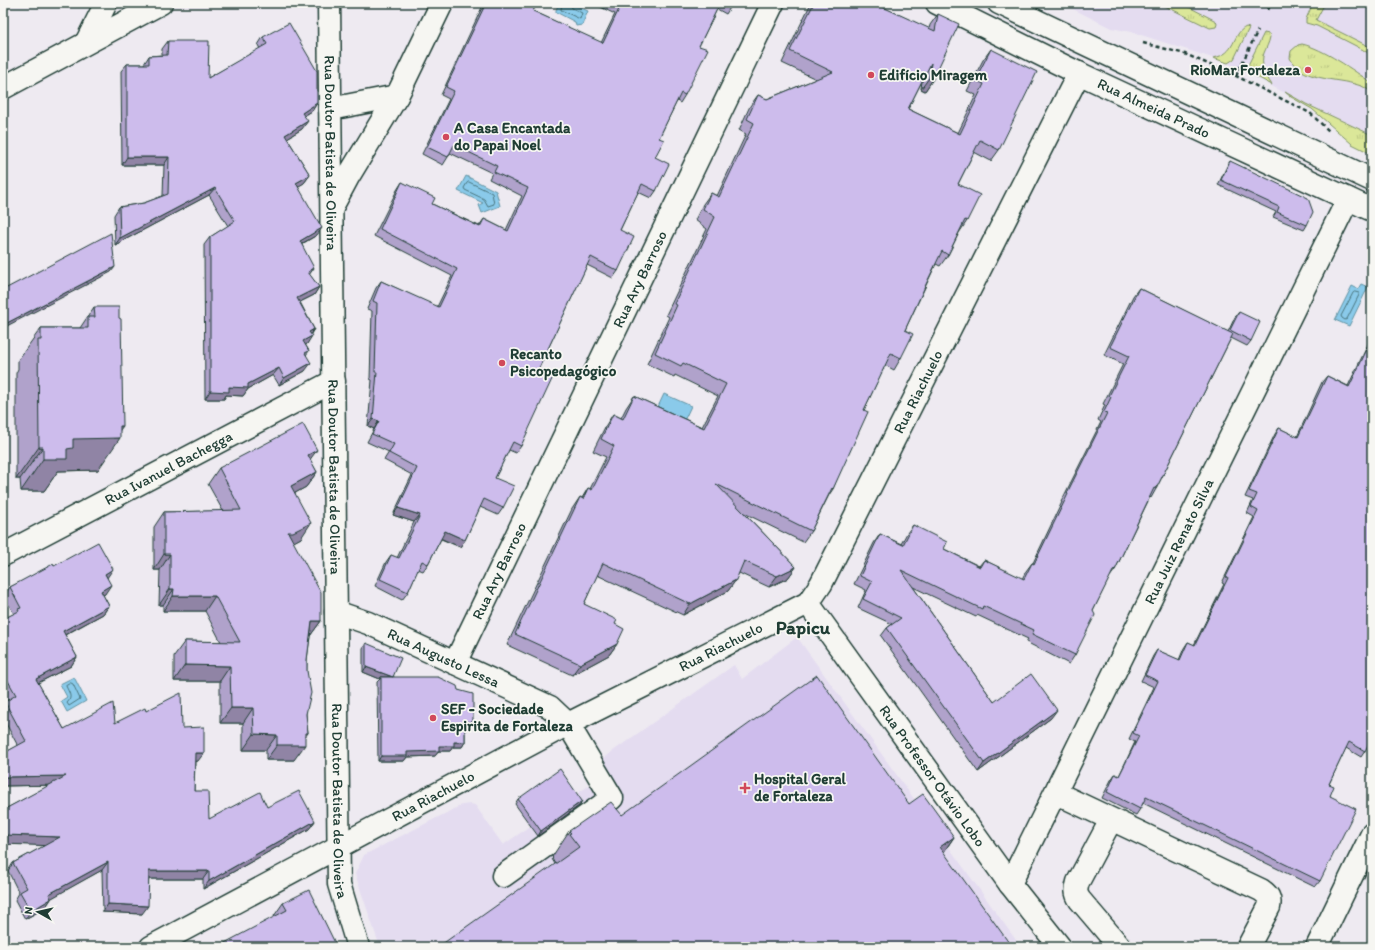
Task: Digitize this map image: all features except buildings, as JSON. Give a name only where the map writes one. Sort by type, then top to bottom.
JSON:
[{"type":"street","points":[[87,42],[106,3]]},
{"type":"street","points":[[3,88],[161,3]]},
{"type":"street","name":"Rua Doutor Batista de Oliveira","points":[[329,3],[339,884],[358,947]]},
{"type":"street","points":[[331,207],[397,96],[442,3]]},
{"type":"street","name":"Rua Ary Barroso","points":[[455,663],[773,3]]},
{"type":"street","name":"Rua Almeida Prado","points":[[937,3],[1079,73],[1372,210]]},
{"type":"street","name":"Rua Almeida Prado","points":[[999,3],[1372,180]]},
{"type":"street","name":"Rua Riachuelo","points":[[151,947],[476,772],[808,603],[821,584],[1079,73]]},
{"type":"street","points":[[330,109],[397,96]]},
{"type":"street","name":"Rua Juiz Renato Silva","points":[[1010,884],[1056,794],[1348,199]]},
{"type":"street","name":"Rua Ivanuel Bachegga","points":[[3,555],[334,381]]},
{"type":"street","name":"Rua Professor Otávio Lobo","points":[[808,603],[1010,884],[1060,947]]},
{"type":"street","name":"Rua Augusto Lessa","points":[[336,612],[368,622],[550,707],[568,724],[612,798],[503,876]]},
{"type":"street","points":[[1056,794],[1267,894],[1270,900],[1269,907],[1248,947]]},
{"type":"street","points":[[1111,820],[1078,882],[1076,895],[1120,947]]},
{"type":"street","points":[[1317,947],[1372,834]]},
{"type":"path","points":[[1268,10],[1271,3]]},
{"type":"path","points":[[1236,76],[1258,30]]},
{"type":"path","points":[[1140,42],[1185,54],[1236,76],[1310,113],[1333,134]]},
{"type":"shaded area","name":"RioMar Fortaleza","points":[[1061,3],[1372,3],[1372,135],[1306,104],[1228,63],[1132,32],[1111,28]]},
{"type":"shaded area","name":"Hospital Geral de Fortaleza","points":[[797,637],[1021,947],[380,947],[355,874],[364,855],[462,805],[470,804],[475,805],[503,845],[607,773],[599,761],[734,665],[742,679]]},
{"type":"green space","points":[[1159,3],[1181,3],[1216,21],[1216,27],[1210,28]]},
{"type":"green space","points":[[1313,3],[1320,3],[1324,5],[1316,20],[1372,48],[1372,55],[1317,26],[1306,23],[1306,19]]},
{"type":"green space","points":[[1246,27],[1249,28],[1234,59],[1228,63],[1213,58],[1221,56],[1226,52],[1241,30]]},
{"type":"green space","points":[[1264,33],[1269,34],[1270,37],[1263,57],[1263,65],[1265,73],[1272,85],[1246,71]]},
{"type":"green space","points":[[1302,44],[1320,50],[1329,55],[1372,83],[1372,92],[1360,85],[1320,78],[1302,71],[1290,58],[1291,51],[1298,45]]},
{"type":"green space","points":[[1285,92],[1306,104],[1372,135],[1372,154],[1352,144],[1312,109]]},
{"type":"water","points":[[559,3],[570,3],[588,11],[582,25],[576,26],[575,22],[556,12]]},
{"type":"water","points":[[466,176],[496,191],[500,206],[482,213],[479,205],[483,203],[458,191]]},
{"type":"water","points":[[1361,284],[1368,287],[1349,326],[1335,320],[1352,286],[1358,289]]},
{"type":"water","points":[[664,394],[691,406],[683,423],[656,411]]},
{"type":"water","points":[[74,677],[86,701],[67,712],[61,701],[67,697],[60,684]]},
{"type":"place","name":"RioMar Fortaleza","points":[[1308,70]]},
{"type":"place","name":"Edifício Miragem","points":[[871,75]]},
{"type":"place","name":"A Casa Encantada do Papai Noel","points":[[446,137]]},
{"type":"place","name":"Recanto Psicopedagógico","points":[[502,363]]},
{"type":"place","name":"SEF - Sociedade Espirita de Fortaleza","points":[[433,718]]},
{"type":"place","name":"Hospital Geral de Fortaleza","points":[[745,788]]},
{"type":"district","name":"Papicu","points":[[803,627]]}]
